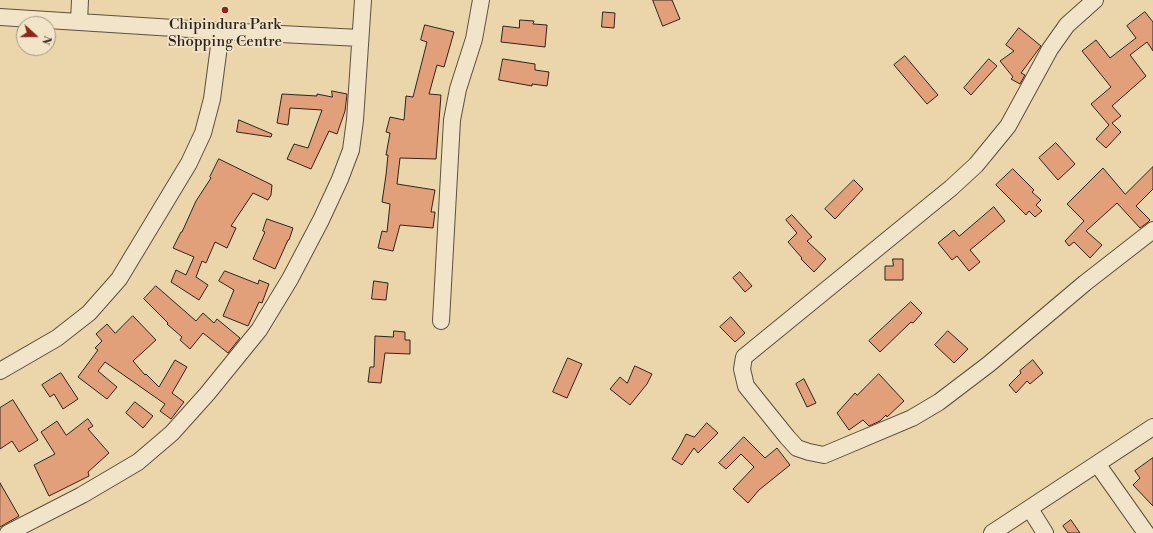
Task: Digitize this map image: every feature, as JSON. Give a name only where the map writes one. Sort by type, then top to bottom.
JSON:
[{"type":"street","points":[[79,22],[80,0]]},
{"type":"street","points":[[8,533],[82,495],[138,462],[172,433],[207,394],[259,330],[290,280],[321,220],[340,180],[351,150],[355,120],[363,0]]},
{"type":"street","points":[[441,321],[452,120],[458,89],[474,39],[481,0]]},
{"type":"street","points":[[1095,0],[1067,25],[1050,49],[1008,126],[976,165],[951,188],[744,357],[742,370],[746,386],[797,448],[824,455],[912,418],[939,402],[989,364],[1085,283],[1153,230]]},
{"type":"street","points":[[0,17],[360,38]]},
{"type":"street","points":[[0,371],[57,338],[89,313],[119,279],[189,163],[203,133],[212,99],[221,31]]},
{"type":"street","points":[[992,533],[1098,465],[1153,427]]},
{"type":"street","points":[[1098,465],[1146,533]]},
{"type":"street","points":[[1030,509],[1045,533]]},
{"type":"building","points":[[653,0],[672,0],[680,19],[663,26]]},
{"type":"building","points":[[603,12],[615,13],[614,28],[602,27]]},
{"type":"building","points":[[1145,12],[1153,22],[1153,51],[1147,42],[1130,55],[1146,76],[1112,106],[1121,116],[1112,123],[1121,132],[1106,148],[1096,139],[1109,125],[1091,104],[1111,87],[1082,51],[1096,40],[1110,58],[1136,38],[1127,26]]},
{"type":"building","points":[[520,20],[534,21],[533,24],[547,25],[545,47],[501,42],[503,26],[519,28]]},
{"type":"building","points":[[425,25],[454,32],[444,67],[437,65],[429,94],[441,95],[436,159],[400,158],[397,184],[435,190],[431,212],[435,212],[433,228],[400,225],[393,251],[378,248],[382,231],[387,232],[390,204],[382,202],[388,155],[386,155],[390,133],[386,132],[390,117],[404,120],[406,96],[413,97],[427,42],[421,40]]},
{"type":"building","points":[[1019,28],[1041,46],[1021,73],[1025,75],[1020,84],[1011,79],[1013,77],[1000,61],[1014,51],[1006,45]]},
{"type":"building","points":[[905,56],[938,95],[927,104],[894,65]]},
{"type":"building","points":[[503,59],[535,64],[535,70],[549,72],[547,86],[532,84],[532,86],[499,80]]},
{"type":"building","points":[[989,59],[997,66],[971,95],[964,88]]},
{"type":"building","points":[[332,91],[347,94],[345,111],[337,134],[329,131],[311,169],[287,159],[294,144],[308,148],[322,110],[290,108],[288,125],[277,123],[282,94],[317,96],[317,94],[332,97]]},
{"type":"building","points":[[239,120],[272,134],[271,137],[237,132]]},
{"type":"building","points":[[1056,143],[1075,164],[1058,180],[1039,158]]},
{"type":"building","points":[[219,159],[272,185],[271,195],[268,200],[253,193],[231,226],[236,228],[227,248],[215,242],[206,263],[202,261],[196,277],[208,285],[199,300],[171,282],[176,270],[186,275],[194,257],[173,248],[196,201],[211,178],[210,177]]},
{"type":"building","points":[[1153,167],[1153,189],[1136,206],[1150,220],[1147,223],[1140,228],[1117,203],[1086,231],[1102,245],[1090,258],[1074,242],[1069,246],[1065,241],[1084,221],[1067,204],[1103,168],[1125,194]]},
{"type":"building","points":[[1013,169],[1034,190],[1032,192],[1041,200],[1036,205],[1042,211],[1035,217],[1029,211],[1026,215],[996,185]]},
{"type":"building","points":[[854,180],[863,189],[835,219],[825,209]]},
{"type":"building","points":[[994,207],[1005,221],[970,250],[980,262],[969,271],[957,256],[952,260],[938,243],[954,230],[959,236]]},
{"type":"building","points":[[792,215],[812,237],[807,241],[826,259],[814,272],[801,259],[802,258],[788,242],[797,233],[786,220]]},
{"type":"building","points":[[267,219],[293,228],[275,269],[253,259],[265,232],[263,231]]},
{"type":"building","points":[[893,259],[903,259],[903,280],[885,280],[885,266],[893,266]]},
{"type":"building","points":[[225,271],[258,284],[259,280],[269,284],[262,303],[259,302],[248,326],[223,316],[234,290],[219,281]]},
{"type":"building","points":[[740,272],[752,286],[745,292],[733,278]]},
{"type":"building","points":[[374,281],[388,283],[386,300],[372,299]]},
{"type":"building","points":[[156,286],[196,321],[203,313],[214,323],[217,319],[240,338],[228,353],[203,333],[190,349],[180,340],[182,337],[167,324],[168,323],[144,299]]},
{"type":"building","points":[[911,302],[922,313],[913,323],[911,322],[880,352],[869,341]]},
{"type":"building","points":[[133,316],[156,340],[133,361],[145,375],[146,374],[159,387],[175,360],[187,367],[172,393],[184,402],[171,419],[160,411],[165,404],[105,362],[98,371],[117,387],[107,399],[78,377],[98,350],[95,348],[102,341],[96,334],[107,324],[115,333]]},
{"type":"building","points":[[731,317],[745,333],[735,342],[720,327]]},
{"type":"building","points":[[394,331],[405,332],[405,340],[410,340],[410,354],[385,353],[381,383],[368,382],[370,367],[374,367],[375,336],[393,337]]},
{"type":"building","points":[[948,331],[968,349],[954,363],[935,345]]},
{"type":"building","points":[[568,358],[582,364],[567,398],[553,392]]},
{"type":"building","points":[[1033,360],[1043,373],[1030,384],[1027,381],[1016,393],[1009,385],[1021,373],[1020,371]]},
{"type":"building","points":[[635,366],[652,374],[647,384],[630,405],[610,389],[620,377],[627,383]]},
{"type":"building","points":[[61,373],[78,399],[63,409],[54,394],[50,397],[42,385]]},
{"type":"building","points":[[879,374],[904,401],[887,417],[886,415],[880,421],[869,426],[863,420],[849,430],[837,413],[855,393],[857,395]]},
{"type":"building","points":[[804,379],[816,403],[807,407],[796,384]]},
{"type":"building","points":[[13,400],[38,440],[19,452],[12,441],[0,449],[0,408]]},
{"type":"building","points":[[135,402],[153,416],[143,428],[126,413]]},
{"type":"building","points":[[88,419],[93,426],[88,429],[109,453],[88,472],[89,476],[49,496],[34,465],[55,454],[41,432],[57,421],[66,435]]},
{"type":"building","points":[[707,423],[718,433],[698,453],[694,448],[682,465],[672,459],[686,434],[694,437]]},
{"type":"building","points":[[744,437],[765,458],[777,448],[790,465],[759,490],[748,503],[733,489],[754,467],[741,454],[726,469],[719,463]]},
{"type":"building","points":[[1153,458],[1153,506],[1133,485],[1140,478],[1135,471]]},
{"type":"building","points":[[0,483],[19,516],[0,527]]},
{"type":"building","points":[[1071,520],[1080,533],[1068,533],[1063,526]]},
{"type":"place","name":"Chipindura Park Shopping Centre","points":[[225,10]]}]
